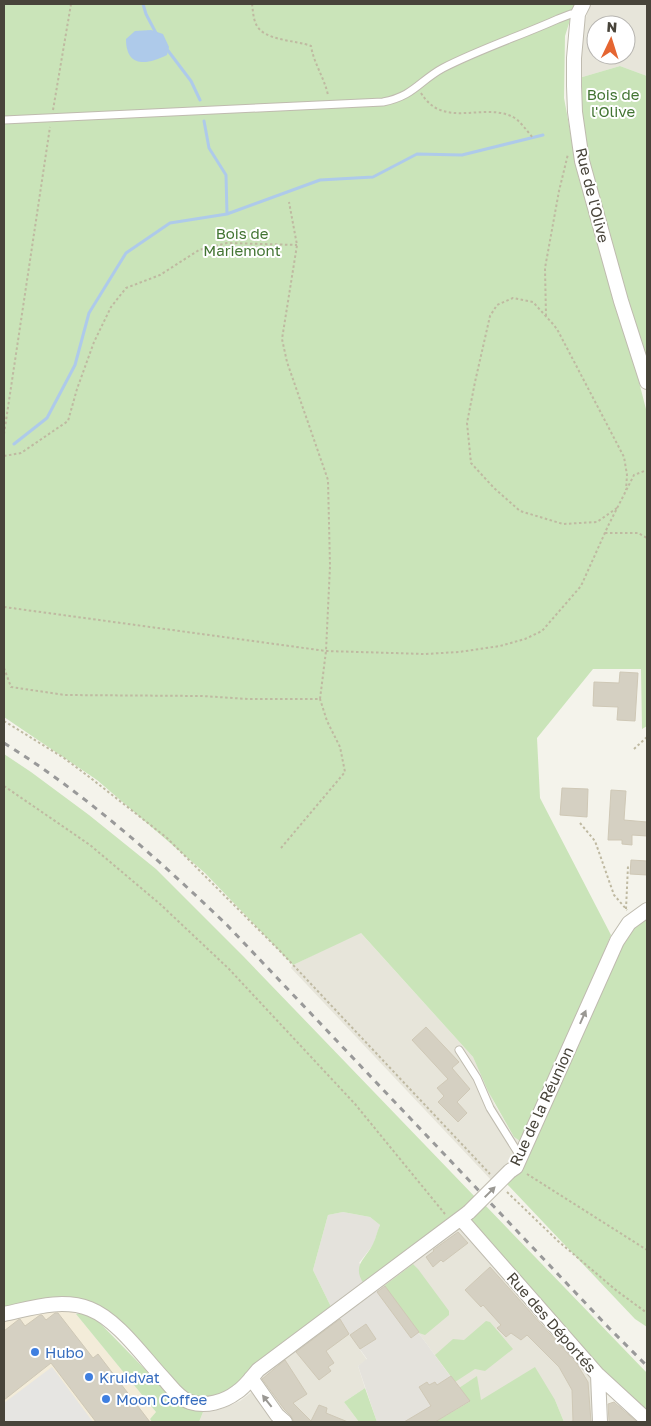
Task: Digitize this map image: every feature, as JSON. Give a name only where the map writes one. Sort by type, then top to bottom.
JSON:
[{"type":"street","name":"Rue de l'Olive","points":[[580,9],[574,58],[574,86],[575,112],[582,161],[621,301],[647,382]]},
{"type":"street","name":"Rue de la Réunion","points":[[4,1314],[54,1304],[89,1308],[99,1313],[119,1330],[177,1394],[189,1402],[211,1404],[238,1392],[258,1370],[461,1219],[516,1165],[617,941],[629,923],[647,910]]},
{"type":"street","name":"Rue des Déportés","points":[[461,1219],[598,1375],[647,1420]]},
{"type":"street","points":[[598,1375],[600,1422]]},
{"type":"street","points":[[251,1378],[277,1414],[286,1422]]},
{"type":"lane","points":[[4,120],[383,102],[408,94],[442,69],[580,9]]},
{"type":"lane","points":[[459,1050],[477,1078],[516,1165]]},
{"type":"path","points":[[4,434],[51,119],[71,4]]},
{"type":"path","points":[[252,4],[256,24],[260,31],[288,42],[305,43],[311,46],[313,60],[325,81],[330,105]]},
{"type":"path","points":[[418,87],[426,101],[434,108],[446,112],[502,113],[513,116],[533,138]]},
{"type":"path","points":[[546,316],[545,268],[559,191],[566,156],[579,142]]},
{"type":"path","points":[[281,848],[345,772],[340,747],[327,720],[320,699],[326,651],[330,566],[328,480],[287,362],[282,339],[297,245],[289,202]]},
{"type":"path","points":[[4,456],[20,453],[68,421],[94,342],[111,308],[126,288],[160,275],[200,250],[227,243],[297,245]]},
{"type":"path","points":[[618,507],[597,522],[563,524],[520,511],[494,488],[471,463],[467,424],[490,316],[497,305],[513,298],[534,302],[557,330],[624,457],[627,475],[626,491]]},
{"type":"path","points":[[4,607],[326,651],[425,654],[460,652],[500,646],[526,639],[542,631],[581,586],[634,475],[647,470]]},
{"type":"path","points":[[605,533],[638,533],[647,538]]},
{"type":"path","points":[[4,668],[11,687],[65,696],[202,696],[248,699],[320,699]]},
{"type":"path","points":[[4,721],[88,776],[167,838],[279,950],[490,1174]]},
{"type":"path","points":[[634,749],[647,737]]},
{"type":"path","points":[[4,786],[90,844],[160,904],[229,969],[461,1219]]},
{"type":"path","points":[[580,823],[595,841],[614,895],[626,909]]},
{"type":"path","points":[[628,866],[626,909],[629,923]]},
{"type":"path","points":[[516,1165],[647,1250]]},
{"type":"path","points":[[504,1189],[558,1241],[617,1291],[647,1312]]},
{"type":"shaded area","points":[[590,4],[647,4],[647,76],[620,66],[579,78],[582,31],[586,18],[586,65],[636,65],[636,15],[587,15]]},
{"type":"shaded area","points":[[360,932],[473,1057],[495,1105],[514,1137],[520,1141],[511,1166],[492,1181],[291,968],[293,965]]},
{"type":"shaded area","points":[[343,1212],[370,1217],[380,1225],[373,1245],[359,1263],[380,1280],[469,1402],[435,1422],[377,1422],[358,1366],[367,1359],[334,1313],[313,1270],[328,1215]]},
{"type":"shaded area","points":[[458,1225],[593,1377],[596,1422],[564,1422],[555,1400],[481,1400],[459,1388],[382,1283]]},
{"type":"shaded area","points":[[69,1308],[76,1314],[156,1412],[150,1419],[152,1422],[4,1422],[4,1319]]},
{"type":"shaded area","points":[[337,1316],[367,1360],[358,1366],[365,1388],[344,1402],[359,1422],[290,1422],[256,1380]]},
{"type":"shaded area","points":[[52,1367],[93,1422],[4,1422],[4,1403]]},
{"type":"shaded area","points":[[253,1391],[278,1422],[199,1422],[203,1412],[215,1411],[229,1406],[240,1401]]},
{"type":"green space","name":"Bois de Mariemont","points":[[4,4],[575,4],[565,36],[564,98],[579,179],[616,293],[647,413],[647,726],[642,729],[641,669],[593,669],[537,738],[540,798],[611,935],[580,1011],[520,1141],[514,1137],[488,1091],[473,1057],[361,933],[293,965],[205,873],[97,780],[4,717]]},
{"type":"green space","name":"Bois de l'Olive","points":[[620,66],[647,76],[647,368],[588,165],[579,99],[579,78]]},
{"type":"green space","points":[[4,754],[89,815],[156,869],[244,957],[477,1199],[364,1284],[360,1277],[359,1267],[373,1244],[380,1225],[370,1217],[343,1212],[328,1215],[313,1270],[334,1313],[238,1392],[189,1402],[89,1309],[4,1314]]},
{"type":"green space","points":[[647,910],[647,1327],[635,1319],[506,1183],[622,936]]},
{"type":"green space","points":[[484,1204],[647,1373],[647,1411],[602,1370],[467,1219]]},
{"type":"green space","points":[[413,1264],[449,1311],[449,1315],[425,1335],[419,1333],[384,1286]]},
{"type":"green space","points":[[81,1313],[94,1317],[179,1404],[203,1412],[199,1422],[152,1422],[150,1419],[156,1412],[76,1314]]},
{"type":"green space","points":[[486,1321],[490,1322],[513,1349],[485,1371],[475,1369],[455,1382],[435,1355],[453,1339],[464,1340]]},
{"type":"green space","points":[[535,1367],[555,1400],[564,1422],[435,1422],[469,1402],[459,1388],[477,1376],[481,1400]]},
{"type":"green space","points":[[365,1388],[377,1422],[359,1422],[344,1402]]},
{"type":"water","points":[[151,30],[163,34],[169,47],[167,55],[152,61],[139,62],[130,55],[126,39],[135,31]]},
{"type":"building","points":[[620,672],[638,673],[635,721],[617,720],[618,707],[593,706],[594,682],[619,683]]},
{"type":"building","points":[[562,788],[588,789],[587,817],[560,815]]},
{"type":"building","points":[[611,790],[626,791],[624,820],[647,822],[647,836],[632,835],[632,845],[622,844],[622,840],[608,840]]},
{"type":"building","points":[[631,860],[647,861],[647,875],[630,874]]},
{"type":"building","points":[[426,1027],[459,1062],[452,1068],[470,1089],[457,1102],[467,1113],[458,1122],[438,1102],[444,1096],[437,1088],[448,1079],[412,1040]]},
{"type":"building","points":[[458,1232],[468,1243],[443,1262],[441,1260],[433,1267],[426,1257]]},
{"type":"building","points":[[490,1267],[577,1364],[588,1382],[591,1422],[569,1422],[573,1421],[572,1390],[559,1367],[527,1335],[521,1340],[511,1333],[506,1337],[497,1328],[501,1325],[483,1305],[481,1307],[465,1290]]},
{"type":"building","points":[[385,1286],[419,1332],[411,1338],[377,1292]]},
{"type":"building","points":[[55,1313],[58,1313],[93,1358],[98,1354],[150,1422],[96,1422],[51,1363],[4,1400],[4,1331],[20,1319],[25,1326],[40,1315],[46,1320]]},
{"type":"building","points":[[340,1319],[349,1334],[326,1351],[334,1363],[328,1367],[331,1371],[319,1380],[296,1352]]},
{"type":"building","points":[[366,1324],[376,1339],[360,1349],[350,1335]]},
{"type":"building","points":[[285,1360],[307,1394],[293,1403],[311,1421],[319,1405],[327,1408],[326,1413],[348,1422],[294,1422],[262,1379]]},
{"type":"building","points":[[451,1376],[470,1401],[435,1422],[404,1422],[431,1406],[419,1387],[427,1382],[429,1385],[435,1382],[437,1385]]},
{"type":"building","points":[[614,1402],[637,1422],[609,1422],[608,1404]]},
{"type":"waterway","points":[[143,4],[157,35]]},
{"type":"waterway","points":[[166,48],[191,81],[200,100]]},
{"type":"waterway","points":[[204,121],[209,148],[226,175],[227,214]]},
{"type":"waterway","points":[[14,444],[47,418],[75,365],[89,313],[126,253],[170,223],[227,214],[320,180],[373,177],[417,154],[462,155],[543,135]]},
{"type":"railway","points":[[4,743],[64,784],[120,828],[227,925],[647,1366]]},
{"type":"place","name":"Hubo","points":[[35,1352]]},
{"type":"place","name":"Kruidvat","points":[[89,1377]]},
{"type":"place","name":"Moon Coffee","points":[[106,1399]]}]
